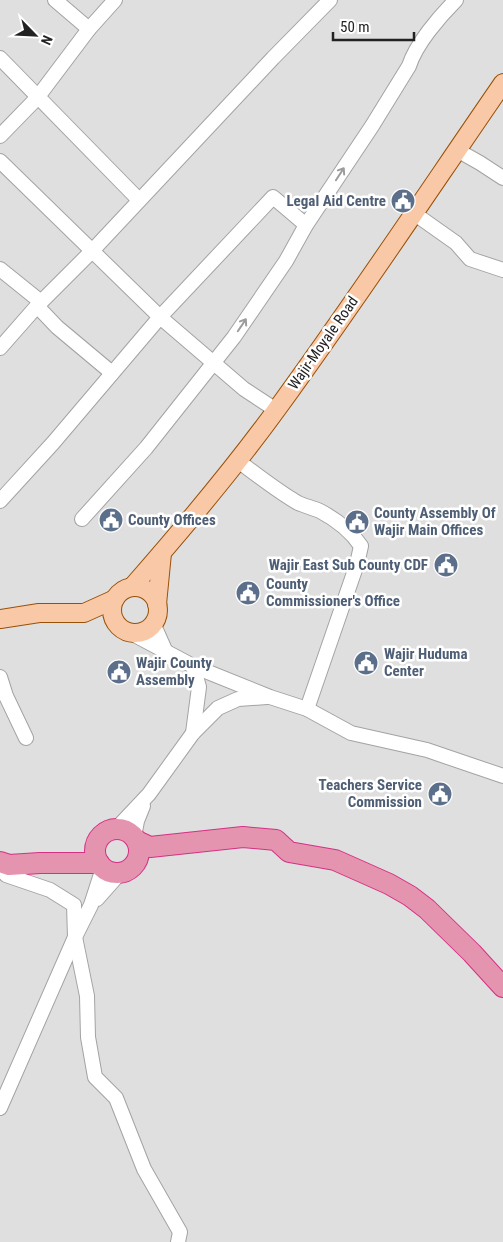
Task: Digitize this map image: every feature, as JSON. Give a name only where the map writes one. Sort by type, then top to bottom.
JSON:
[{"type":"highway","points":[[114,867],[139,853],[122,836]]},
{"type":"highway","points":[[114,867],[96,852],[122,836]]},
{"type":"highway","points":[[61,863],[122,836],[150,847],[243,837],[276,840],[289,852],[336,860],[410,896],[427,909],[472,953],[503,988]]},
{"type":"highway","points":[[4,863],[61,863],[114,867],[153,860],[178,845]]},
{"type":"main road","name":"Wajir-Moyale Road","points":[[132,587],[238,460],[276,410],[415,214],[503,83]]},
{"type":"main road","points":[[0,619],[38,614],[84,613],[138,633],[146,630],[153,623],[157,614],[162,553]]},
{"type":"main road","points":[[123,628],[113,617],[112,608],[115,599],[122,591],[132,587],[142,588],[148,592],[157,604]]},
{"type":"main road","points":[[84,613],[115,599]]},
{"type":"street","points":[[55,0],[89,29]]},
{"type":"street","points":[[0,136],[37,98],[89,29],[115,0]]},
{"type":"street","points":[[0,348],[39,304],[92,251],[330,0]]},
{"type":"street","points":[[82,519],[146,448],[234,337],[286,261],[306,225],[372,126],[409,66],[412,56],[447,9],[456,0]]},
{"type":"street","points":[[0,58],[37,98],[139,200]]},
{"type":"street","points":[[457,150],[503,178]]},
{"type":"street","points":[[0,161],[160,317],[244,389],[276,410]]},
{"type":"street","points":[[0,501],[53,443],[160,317],[273,198],[306,225]]},
{"type":"street","points":[[415,214],[456,242],[470,259],[503,270]]},
{"type":"street","points":[[0,269],[39,304],[57,327],[112,373]]},
{"type":"street","points":[[238,460],[300,504],[320,511],[342,524],[354,535],[361,546],[357,564],[307,709]]},
{"type":"street","points":[[153,623],[165,650]]},
{"type":"street","points":[[123,628],[193,666],[270,697],[307,709],[351,733],[427,750],[503,776]]},
{"type":"street","points":[[193,666],[199,687],[193,733]]},
{"type":"street","points":[[0,677],[6,696],[26,738]]},
{"type":"street","points":[[122,836],[148,794],[193,733],[218,708],[238,699],[270,697]]},
{"type":"street","points":[[4,863],[6,874],[50,890],[74,905],[75,937],[88,996],[88,1037],[95,1077],[116,1098],[144,1168],[183,1239]]},
{"type":"street","points":[[0,1106],[75,937],[91,905],[114,867]]},
{"type":"shaded area","points":[[0,0],[503,0],[503,1242],[0,1242]]},
{"type":"place","name":"Legal Aid Centre","points":[[403,201]]},
{"type":"place","name":"County Offices","points":[[111,520]]},
{"type":"place","name":"County Assembly Of Wajir Main Offices","points":[[357,522]]},
{"type":"place","name":"Wajir East Sub County CDF","points":[[446,565]]},
{"type":"place","name":"County Commissioner's Office","points":[[248,593]]},
{"type":"place","name":"Wajir Huduma Center","points":[[366,663]]},
{"type":"place","name":"Wajir County Assembly","points":[[119,672]]},
{"type":"place","name":"Teachers Service Commission","points":[[440,794]]}]
